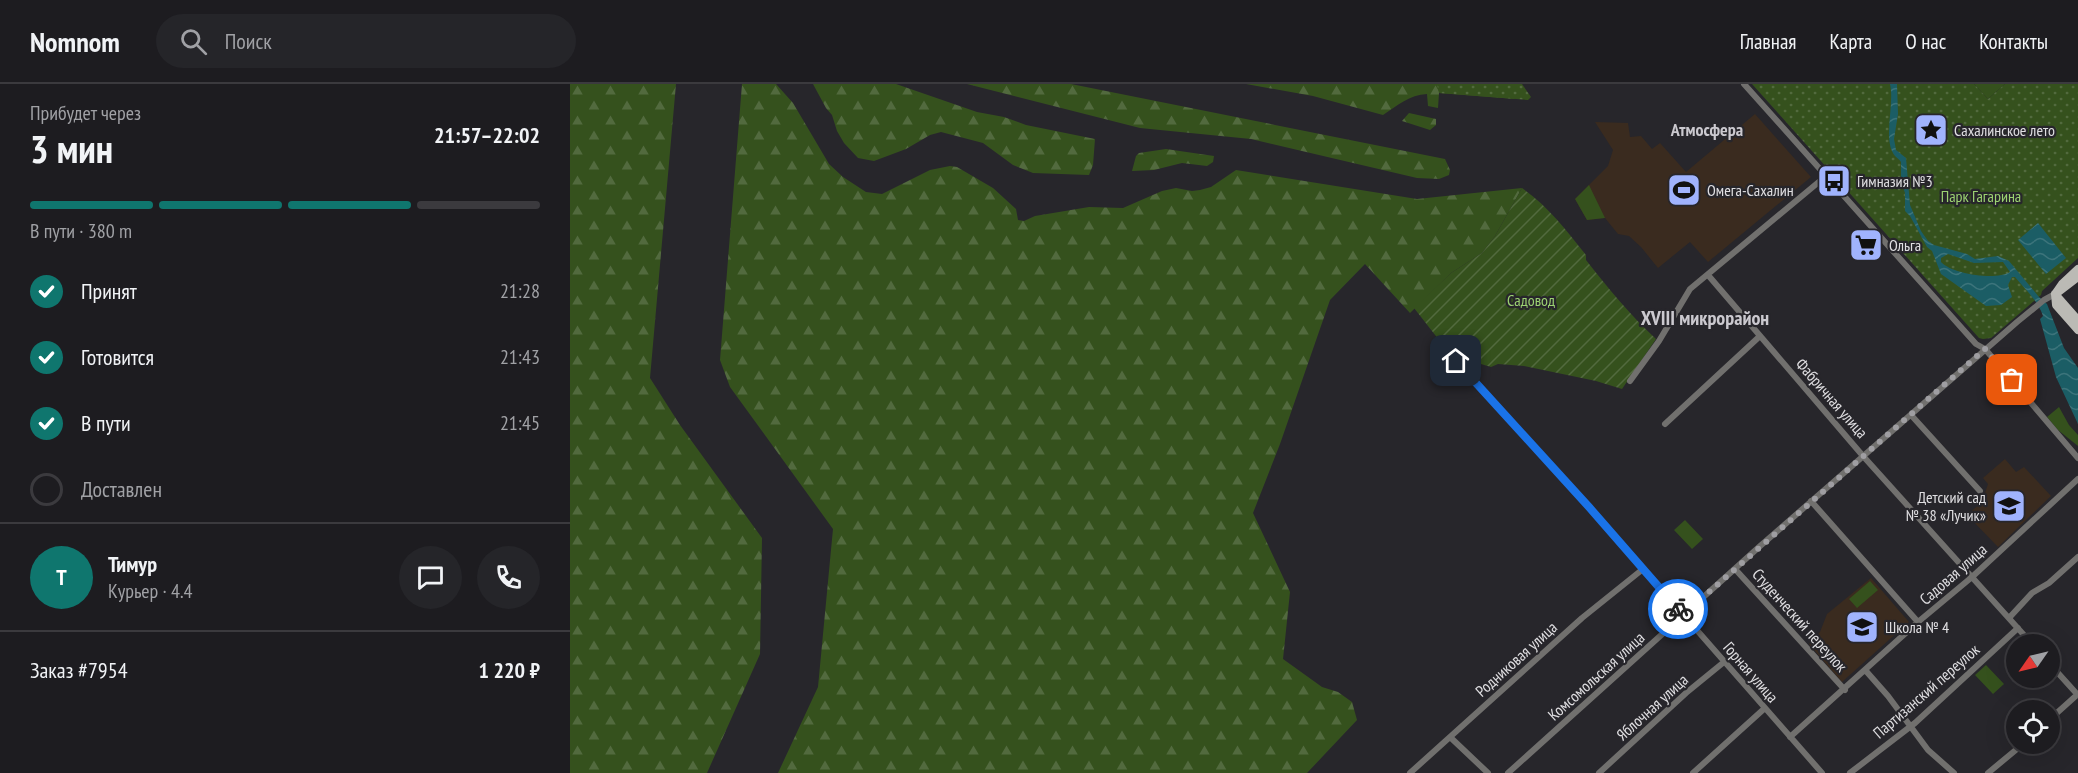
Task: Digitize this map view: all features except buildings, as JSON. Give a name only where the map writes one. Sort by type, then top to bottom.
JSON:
[{"type":"main road","name":"Комсомольская улица","points":[[2055,294],[2078,269]]},
{"type":"main road","name":"Комсомольская улица","points":[[2055,294],[2078,277]]},
{"type":"main road","points":[[2055,294],[2078,320]]},
{"type":"main road","points":[[2055,294],[2056,304],[2078,330]]},
{"type":"street","points":[[1744,84],[1976,344],[1985,349],[2078,458]]},
{"type":"street","points":[[1630,381],[1659,341],[1685,295],[1826,176]]},
{"type":"street","name":"Фабричная улица","points":[[1708,275],[1863,456],[2023,634]]},
{"type":"street","name":"Комсомольская улица","points":[[1508,773],[1811,501],[1985,349],[2035,307],[2055,294]]},
{"type":"street","points":[[1665,424],[1760,336]]},
{"type":"street","name":"Горная улица","points":[[1443,347],[1643,569],[1822,773]]},
{"type":"street","points":[[1911,415],[1980,491]]},
{"type":"street","name":"Садовая улица","points":[[1790,737],[1918,622],[1972,577],[2078,479]]},
{"type":"street","points":[[1811,501],[1918,622]]},
{"type":"street","points":[[2009,618],[2032,593],[2049,583],[2078,557]]},
{"type":"street","name":"Родниковая улица","points":[[1410,773],[1582,618],[1643,569]]},
{"type":"street","name":"Студенческий переулок","points":[[1735,569],[1845,690]]},
{"type":"street","name":"Партизанский переулок","points":[[1850,773],[1911,726],[2018,628]]},
{"type":"street","name":"Яблочная улица","points":[[1599,773],[1686,693],[1724,662]]},
{"type":"street","points":[[1866,671],[1888,696],[1928,750],[1954,773]]},
{"type":"street","points":[[2060,675],[2078,694],[2060,710]]},
{"type":"street","points":[[1693,773],[1765,708]]},
{"type":"street","points":[[1450,737],[1488,773]]},
{"type":"street","points":[[1988,773],[2011,754]]},
{"type":"shaded area","points":[[1755,114],[1811,177],[1708,262],[1690,242],[1658,268],[1641,247],[1629,236],[1618,234],[1605,218],[1587,220],[1575,199],[1608,166],[1613,150],[1595,122],[1628,123],[1630,137],[1641,136],[1652,149],[1660,143],[1686,172]]},
{"type":"shaded area","name":"Детский сад № 38 «Лучик»","points":[[2005,459],[2016,472],[2024,467],[2051,496],[1998,547],[1967,515],[1982,502],[1988,484],[1983,478]]},
{"type":"shaded area","name":"Школа № 4","points":[[1871,578],[1909,622],[1842,682],[1809,644],[1820,632],[1827,614]]},
{"type":"green space","points":[[570,84],[676,84],[650,378],[680,425],[762,538],[760,654],[707,773],[570,773]]},
{"type":"green space","points":[[742,84],[776,84],[793,103],[829,164],[843,177],[866,192],[882,194],[930,170],[957,167],[993,188],[1016,209],[1018,220],[1024,221],[1035,216],[1089,207],[1123,208],[1162,191],[1176,188],[1200,190],[1211,187],[1236,170],[1417,199],[1522,188],[1495,236],[1482,253],[1451,273],[1410,313],[1365,264],[1330,300],[1280,444],[1253,513],[1290,592],[1283,659],[1322,687],[1338,692],[1352,702],[1357,720],[1307,773],[778,773],[818,687],[833,529],[730,387],[720,360]]},
{"type":"green space","points":[[813,84],[896,84],[977,112],[1095,139],[1093,165],[1089,175],[1033,173],[1013,165],[983,143],[941,132],[874,161],[858,158],[844,143],[832,115]]},
{"type":"green space","points":[[967,84],[1071,84],[1445,159],[1450,170],[1449,175],[1439,179],[1417,178],[1251,139],[1140,128]]},
{"type":"green space","points":[[1246,84],[1500,84],[1515,99],[1439,93],[1438,108],[1428,106],[1427,94],[1404,101],[1383,115],[1313,96]]},
{"type":"green space","points":[[1437,84],[1522,84],[1531,97],[1528,100],[1439,93]]},
{"type":"green space","name":"Парк Гагарина","points":[[1752,84],[1974,84],[1988,99],[2005,84],[2078,84],[2078,258],[2042,291],[2041,295],[1991,338],[1979,338]]},
{"type":"green space","points":[[1974,84],[2005,84],[1988,99]]},
{"type":"green space","points":[[1409,113],[1436,119],[1436,125],[1430,130],[1402,121]]},
{"type":"green space","points":[[1166,149],[1214,156],[1213,162],[1207,166],[1182,163],[1154,170],[1132,171],[1139,153]]},
{"type":"green space","points":[[1589,185],[1605,218],[1587,220],[1575,199]]},
{"type":"green space","name":"Садовод","points":[[1522,188],[1556,219],[1586,255],[1586,260],[1611,291],[1656,339],[1622,389],[1596,381],[1524,366],[1498,364],[1491,367],[1454,356],[1414,308],[1451,273],[1482,253],[1495,236]]},
{"type":"green space","points":[[2059,407],[2069,425],[2078,435],[2078,446],[2058,430],[2047,417]]},
{"type":"green space","points":[[1685,520],[1703,539],[1692,549],[1674,530]]},
{"type":"green space","points":[[1870,581],[1878,590],[1857,608],[1849,599]]},
{"type":"green space","points":[[1986,665],[2004,684],[1993,694],[1975,675]]},
{"type":"water","points":[[1890,84],[1897,84],[1898,114],[1894,139],[1896,150],[1906,158],[1910,205],[1921,231],[1934,245],[1967,254],[1975,259],[1998,256],[2009,261],[2047,304],[2064,348],[2078,368],[2078,424],[2056,377],[2040,319],[2043,316],[2031,295],[2015,277],[2012,277],[2008,285],[2012,297],[2001,305],[1986,306],[1941,274],[1932,251],[1927,247],[1905,211],[1901,162],[1891,149],[1889,141]],"holes":[[[1948,254],[1974,263],[2003,262],[2010,272],[1995,276],[1964,273],[1947,266],[1941,262],[1941,258]]]},
{"type":"water","points":[[2038,223],[2066,258],[2046,274],[2018,240]]},
{"type":"way so far","points":[[1678,609],[1683,615],[1985,349],[2012,380]]},
{"type":"place","name":"Сахалинское лето","points":[[1931,130]]},
{"type":"place","name":"Гимназия №3","points":[[1834,181]]},
{"type":"place","name":"Омега-Сахалин","points":[[1684,190]]},
{"type":"place","name":"Ольга","points":[[1866,245]]},
{"type":"place","name":"Детский сад № 38 «Лучик»","points":[[2009,506]]},
{"type":"place","name":"Школа № 4","points":[[1862,627]]},
{"type":"district","name":"Атмосфера","points":[[1707,130]]},
{"type":"district","name":"XVIII микрорайон","points":[[1705,318]]},
{"type":"route","points":[[1456,361],[1678,609]]}]
